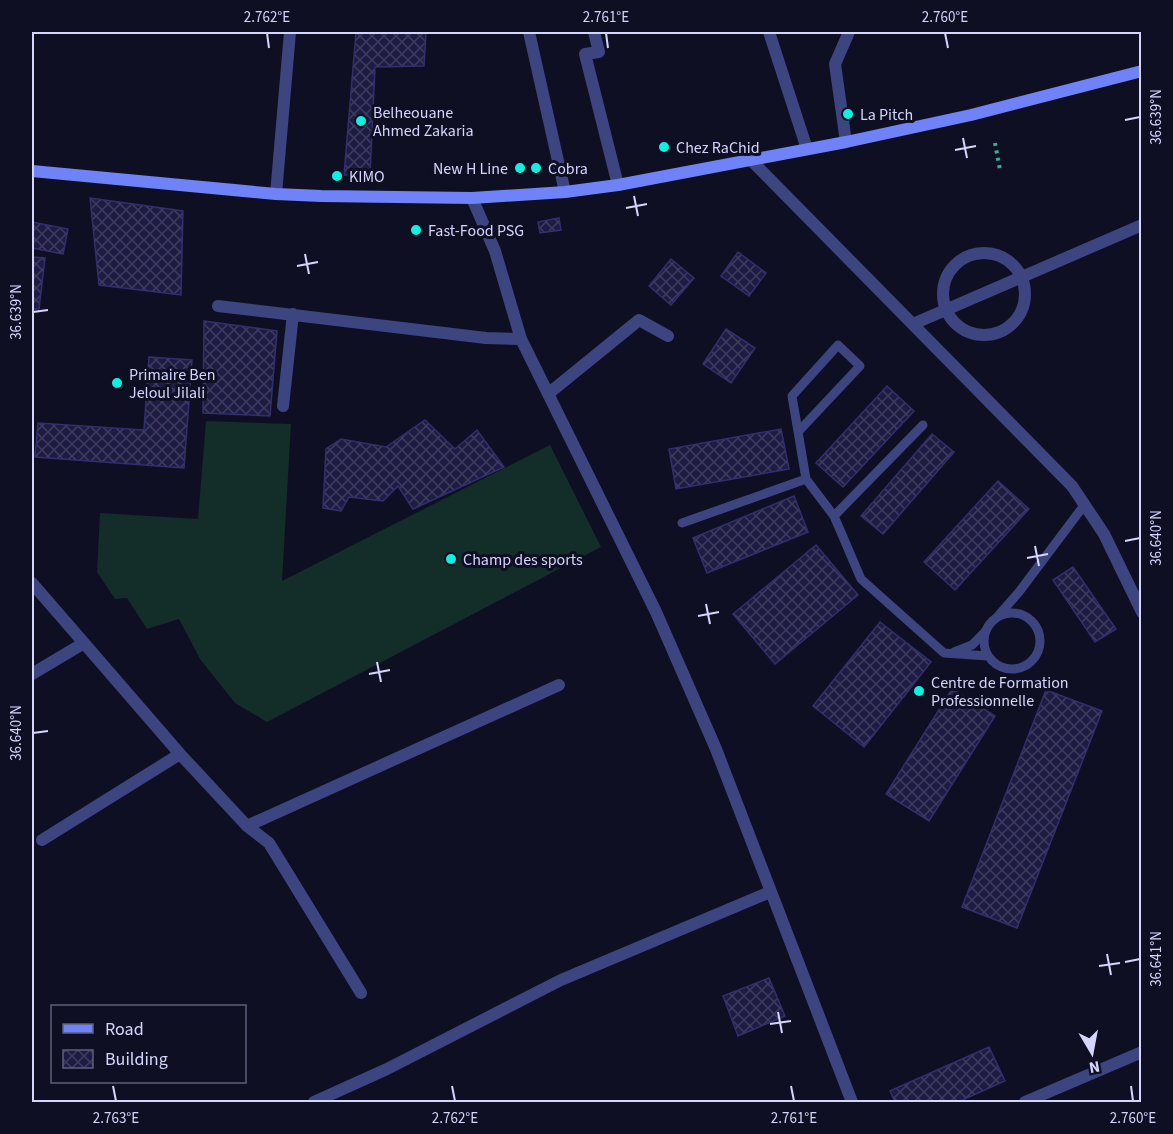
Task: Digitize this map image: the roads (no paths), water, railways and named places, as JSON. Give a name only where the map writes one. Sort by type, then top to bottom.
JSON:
[{"type":"main road","points":[[32,171],[276,194],[472,198],[565,192],[618,185],[846,142],[971,115],[1142,71]]},
{"type":"street","points":[[276,194],[290,32]]},
{"type":"street","points":[[529,32],[565,192]]},
{"type":"street","points":[[594,32],[598,52],[585,54],[618,185]]},
{"type":"street","points":[[769,32],[807,149]]},
{"type":"street","points":[[846,142],[836,64],[849,32]]},
{"type":"street","points":[[750,159],[1072,486],[1104,534],[1142,612]]},
{"type":"street","points":[[472,198],[495,252],[521,339],[656,612],[716,749],[852,1102]]},
{"type":"street","points":[[914,324],[1142,225]]},
{"type":"street","points":[[976,254],[994,254],[1011,263],[1021,277],[1025,295],[1023,307],[1013,322],[998,332],[979,334],[967,331],[952,320],[946,309],[943,298],[945,280],[955,265],[965,258],[976,254]]},
{"type":"street","points":[[218,306],[486,338],[521,339]]},
{"type":"street","points":[[284,406],[293,314]]},
{"type":"street","points":[[548,394],[639,320],[668,336]]},
{"type":"street","points":[[32,583],[180,754],[247,826],[268,843],[360,993]]},
{"type":"street","points":[[32,674],[84,643]]},
{"type":"street","points":[[247,826],[559,685]]},
{"type":"street","points":[[42,840],[180,754]]},
{"type":"street","points":[[314,1102],[387,1070],[561,980],[770,892]]},
{"type":"street","points":[[1025,1102],[1142,1052]]},
{"type":"lane","points":[[798,432],[860,366],[838,345],[792,396],[798,432],[806,478],[834,516],[861,579],[944,653],[988,657],[998,665],[1011,669],[1018,669],[1030,663],[1038,652],[1040,639],[1036,626],[1026,617],[1020,605],[1019,592]]},
{"type":"lane","points":[[834,516],[923,425]]},
{"type":"lane","points":[[682,523],[806,478]]},
{"type":"lane","points":[[944,653],[972,645],[1019,592],[1085,504]]},
{"type":"lane","points":[[994,620],[1013,613],[1026,617]]},
{"type":"lane","points":[[986,630],[984,644],[988,657]]},
{"type":"place","name":"La Pitch","points":[[848,114]]},
{"type":"place","name":"Belheouane Ahmed Zakaria","points":[[361,121]]},
{"type":"place","name":"Chez RaChid","points":[[664,147]]},
{"type":"place","name":"New H Line","points":[[520,168]]},
{"type":"place","name":"Cobra","points":[[536,168]]},
{"type":"place","name":"KIMO","points":[[337,176]]},
{"type":"place","name":"Fast-Food PSG","points":[[416,230]]},
{"type":"place","name":"Primaire Ben Jeloul Jilali","points":[[117,383]]},
{"type":"place","name":"Champ des sports","points":[[451,559]]},
{"type":"place","name":"Centre de Formation Professionnelle","points":[[919,691]]}]
